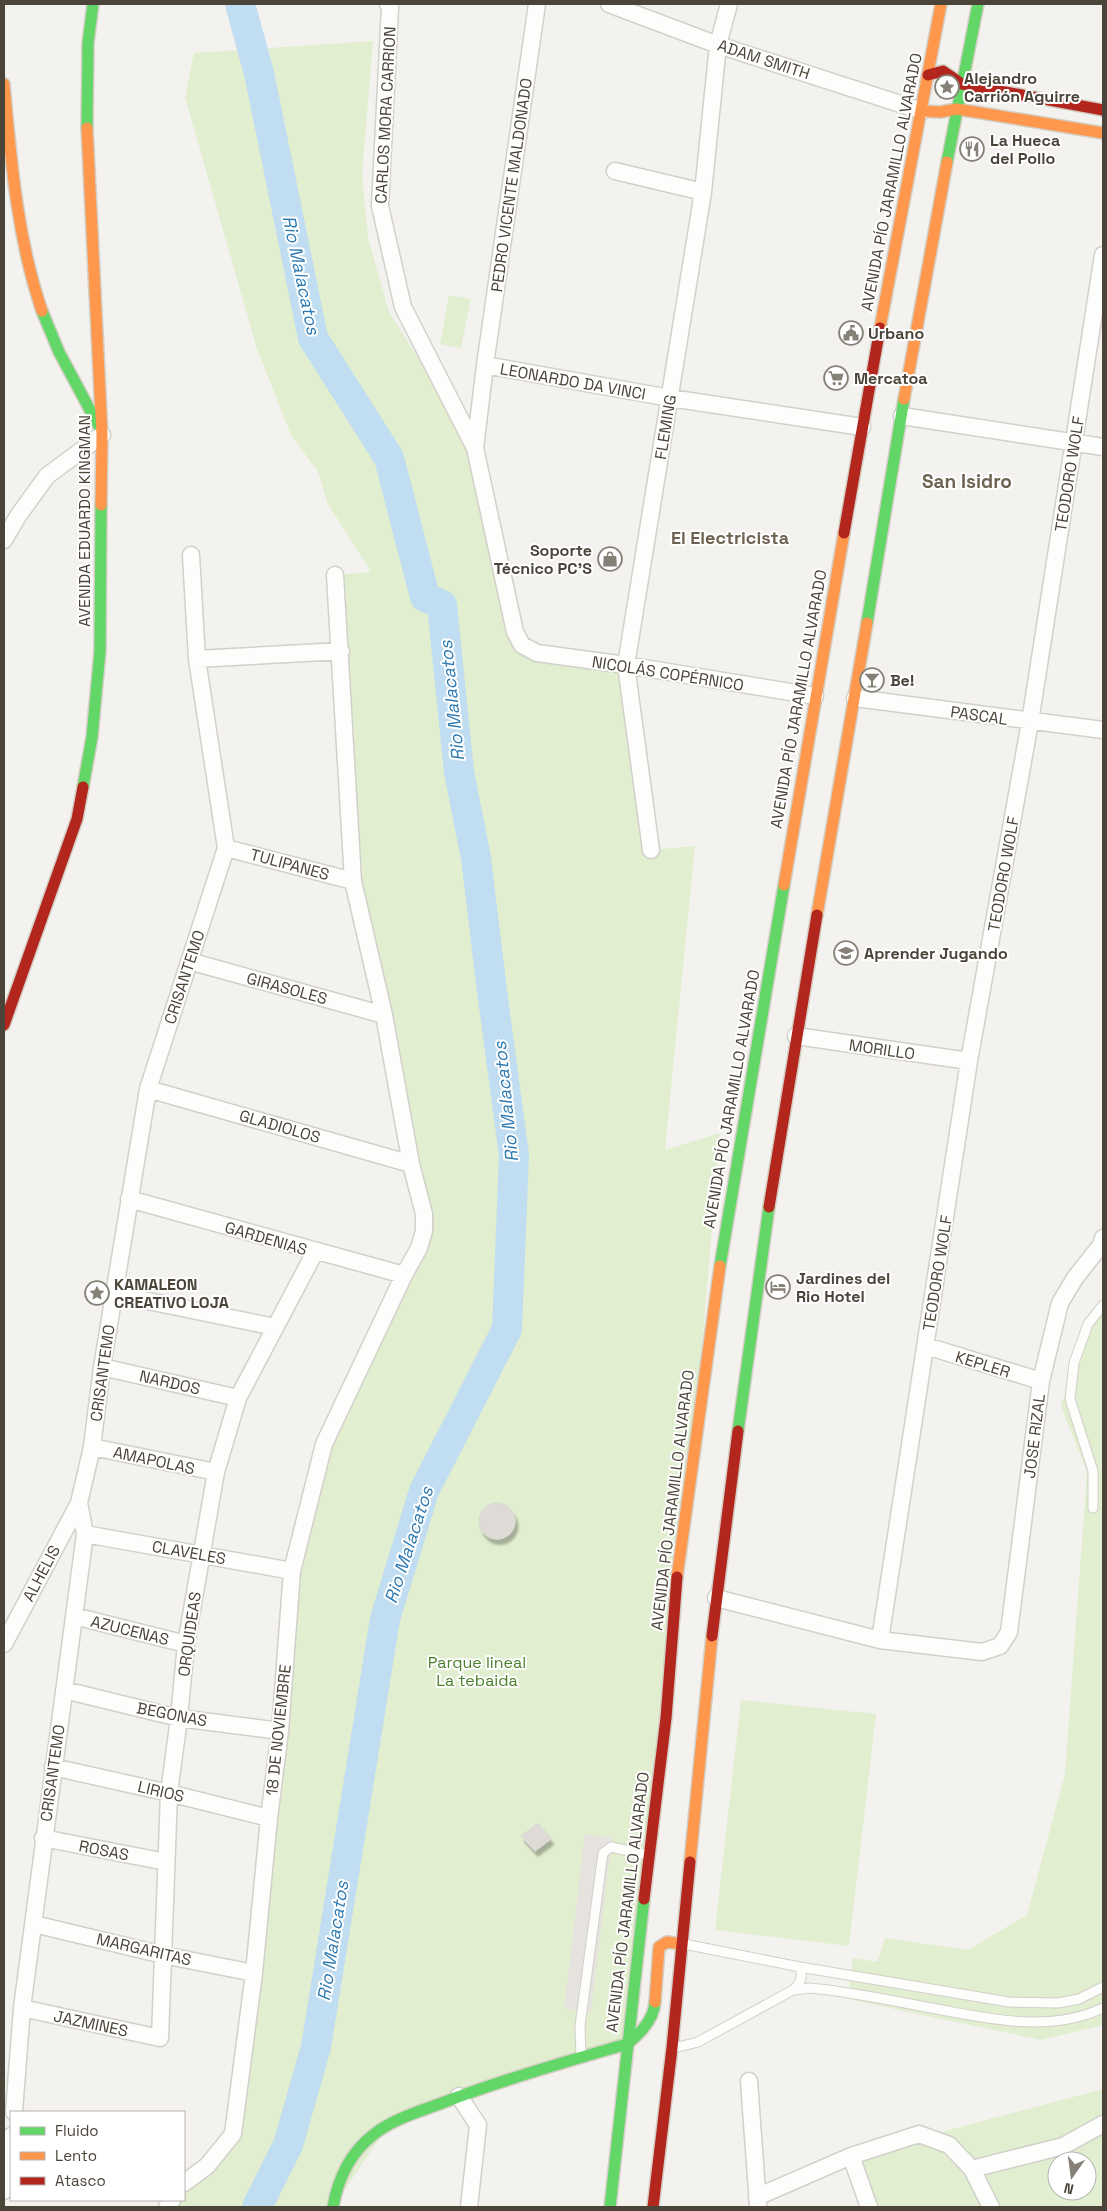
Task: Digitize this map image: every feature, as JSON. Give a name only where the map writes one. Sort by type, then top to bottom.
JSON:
[{"type":"main road","name":"AVENIDA EDUARDO KINGMAN","points":[[4,1025],[77,819],[92,737],[100,651],[101,432],[87,134],[88,43],[93,4]]},
{"type":"main road","name":"AVENIDA PÍO JARAMILLO ALVARADO","points":[[610,2207],[627,2044],[666,1718],[678,1559],[714,1299],[862,427],[941,4]]},
{"type":"main road","points":[[653,2207],[672,2048],[716,1598],[753,1311],[796,1036],[855,698],[916,324],[978,4]]},
{"type":"main road","points":[[928,75],[941,70],[951,72],[962,84],[1103,110]]},
{"type":"main road","points":[[4,84],[11,164],[30,274],[47,326],[67,371],[101,432]]},
{"type":"main road","points":[[922,111],[940,112],[957,108],[1103,133]]},
{"type":"main road","points":[[333,2207],[342,2176],[355,2154],[371,2136],[390,2123],[459,2096],[627,2044],[637,2036],[654,2013],[659,1947],[667,1942],[682,1944]]},
{"type":"street","name":"CARLOS MORA CARRION","points":[[388,4],[390,7],[380,206],[403,307],[475,448]]},
{"type":"street","name":"PEDRO VICENTE MALDONADO","points":[[485,365],[537,4]]},
{"type":"street","name":"ADAM SMITH","points":[[609,4],[718,45],[922,111]]},
{"type":"street","name":"FLEMING","points":[[651,850],[626,665],[703,192],[718,45],[729,4]]},
{"type":"street","points":[[615,171],[703,192]]},
{"type":"street","name":"TEODORO WOLF","points":[[880,1640],[969,1062],[1030,722],[1103,255]]},
{"type":"street","name":"LEONARDO DA VINCI","points":[[475,448],[485,365],[670,398],[862,427]]},
{"type":"street","points":[[902,416],[1074,441],[1103,447]]},
{"type":"street","points":[[4,540],[18,516],[47,476],[101,432]]},
{"type":"street","name":"NICOLÁS COPÉRNICO","points":[[475,448],[516,632],[522,645],[537,653],[626,665],[815,696]]},
{"type":"street","name":"CRISANTEMO","points":[[20,2111],[22,2008],[34,1924],[43,1838],[85,1534],[79,1503],[92,1447],[102,1367],[148,1089],[226,848],[197,659],[191,555]]},
{"type":"street","name":"18 DE NOVIEMBRE","points":[[185,2182],[207,2166],[233,2134],[254,1973],[269,1818],[280,1731],[292,1571],[324,1444],[419,1248],[424,1231],[424,1214],[412,1164],[384,1015],[353,881],[341,651],[335,575]]},
{"type":"street","points":[[197,659],[341,651]]},
{"type":"street","name":"PASCAL","points":[[855,698],[1103,730]]},
{"type":"street","name":"TULIPANES","points":[[226,848],[353,881]]},
{"type":"street","name":"GIRASOLES","points":[[189,961],[384,1015]]},
{"type":"street","name":"MORILLO","points":[[796,1036],[969,1062]]},
{"type":"street","name":"GLADIOLOS","points":[[148,1089],[412,1164]]},
{"type":"street","name":"GARDENIAS","points":[[129,1199],[404,1276]]},
{"type":"street","name":"JOSE RIZAL","points":[[880,1640],[982,1652],[1000,1646],[1009,1632],[1041,1382],[1060,1303],[1101,1245],[1103,1238]]},
{"type":"street","name":"ORQUIDEAS","points":[[160,2038],[169,1793],[186,1644],[216,1472],[238,1398],[315,1252]]},
{"type":"street","points":[[114,1294],[275,1327]]},
{"type":"street","name":"KEPLER","points":[[926,1346],[1041,1382]]},
{"type":"street","name":"NARDOS","points":[[102,1367],[238,1398]]},
{"type":"street","name":"AMAPOLAS","points":[[92,1447],[216,1472]]},
{"type":"street","name":"ALHELIS","points":[[4,1644],[79,1503]]},
{"type":"street","name":"CLAVELES","points":[[85,1534],[292,1571]]},
{"type":"street","points":[[716,1598],[880,1640]]},
{"type":"street","name":"AZUCENAS","points":[[74,1616],[186,1644]]},
{"type":"street","name":"BEGONAS","points":[[64,1690],[179,1718],[280,1731]]},
{"type":"street","name":"LIRIOS","points":[[53,1767],[269,1818]]},
{"type":"street","name":"ROSAS","points":[[43,1838],[166,1862]]},
{"type":"street","name":"MARGARITAS","points":[[34,1924],[163,1955],[254,1973]]},
{"type":"street","name":"JAZMINES","points":[[22,2008],[160,2038]]},
{"type":"street","points":[[749,2080],[758,2202],[851,2156],[919,2134],[948,2145],[972,2169],[991,2207]]},
{"type":"street","points":[[459,2096],[478,2124],[469,2207]]},
{"type":"street","points":[[972,2169],[1063,2146],[1103,2124]]},
{"type":"street","points":[[4,2191],[10,2144]]},
{"type":"street","points":[[851,2156],[869,2207]]},
{"type":"lane","points":[[1094,1508],[1093,1471],[1070,1399],[1074,1363],[1088,1324],[1103,1305]]},
{"type":"lane","points":[[581,2058],[580,2026],[603,1853],[611,1847],[651,1855]]},
{"type":"lane","points":[[682,1944],[800,1967],[1009,2002],[1058,2003],[1079,1999],[1103,1987]]},
{"type":"lane","points":[[672,2048],[698,2042],[793,1990],[800,1984],[802,1974],[800,1967]]},
{"type":"lane","points":[[793,1990],[810,1988],[828,1990],[1008,2022],[1057,2021],[1075,2018],[1103,2008]]},
{"type":"green space","name":"Parque lineal La tebaida","points":[[373,41],[362,175],[368,237],[389,312],[475,448],[522,645],[626,665],[651,850],[695,846],[665,1150],[720,1133],[693,1451],[627,2044],[390,2123],[333,2207],[165,2207],[168,2201],[185,2201],[185,2182],[233,2134],[292,1571],[324,1444],[424,1231],[353,881],[335,575],[371,572],[328,504],[318,472],[291,435],[257,349],[185,97],[194,53]]},
{"type":"green space","points":[[449,295],[471,299],[461,348],[440,344]]},
{"type":"green space","points":[[1103,1303],[1103,2025],[1041,2040],[848,1999],[853,1958],[877,1962],[885,1938],[968,1950],[1027,1915],[1065,1774],[1087,1472],[1061,1406],[1083,1333]]},
{"type":"green space","points":[[741,1700],[876,1714],[849,1946],[715,1930]]},
{"type":"green space","points":[[1103,2089],[1103,2207],[878,2207],[851,2156]]},
{"type":"shaded area","points":[[585,1834],[612,1838],[591,2012],[564,2008]]},
{"type":"building","points":[[497,1503],[504,1504],[510,1508],[514,1514],[514,1528],[510,1534],[504,1538],[497,1539],[490,1538],[484,1534],[480,1528],[479,1521],[480,1514],[484,1508],[490,1504]]},
{"type":"building","points":[[538,1823],[551,1839],[535,1851],[521,1836]]},
{"type":"waterway","name":"Rio Malacatos","points":[[240,4],[259,73],[313,338],[389,458],[425,597],[442,605],[459,772],[476,858],[514,1155],[507,1329],[424,1491],[385,1619],[316,2047],[288,2145],[257,2207]]},
{"type":"traffic: fast","points":[[87,128],[88,43],[93,4]]},
{"type":"traffic: fast","points":[[947,162],[978,4]]},
{"type":"traffic: fast","points":[[42,311],[59,352],[98,425]]},
{"type":"traffic: fast","points":[[867,623],[904,399]]},
{"type":"traffic: fast","points":[[83,787],[92,737],[100,651],[101,505]]},
{"type":"traffic: fast","points":[[720,1266],[784,885]]},
{"type":"traffic: fast","points":[[738,1431],[769,1207]]},
{"type":"traffic: fast","points":[[610,2207],[644,1899]]},
{"type":"traffic: fast","points":[[333,2207],[338,2186],[346,2167],[365,2142],[381,2129],[406,2116],[488,2087],[627,2044],[646,2025],[652,2014],[655,2002]]},
{"type":"traffic: slow","points":[[880,328],[941,4]]},
{"type":"traffic: slow","points":[[4,84],[16,199],[33,283],[42,311]]},
{"type":"traffic: slow","points":[[922,111],[940,112],[957,109],[1103,133]]},
{"type":"traffic: slow","points":[[87,128],[102,435],[101,505]]},
{"type":"traffic: slow","points":[[904,399],[947,162]]},
{"type":"traffic: slow","points":[[784,885],[844,533]]},
{"type":"traffic: slow","points":[[817,915],[867,623]]},
{"type":"traffic: slow","points":[[677,1577],[720,1266]]},
{"type":"traffic: slow","points":[[690,1862],[712,1636]]},
{"type":"traffic: slow","points":[[655,2002],[659,1947],[667,1942],[682,1944]]},
{"type":"traffic: jam","points":[[928,75],[943,71],[962,84],[1103,110]]},
{"type":"traffic: jam","points":[[844,533],[880,328]]},
{"type":"traffic: jam","points":[[4,1025],[77,819],[83,787]]},
{"type":"traffic: jam","points":[[769,1207],[817,915]]},
{"type":"traffic: jam","points":[[712,1636],[738,1431]]},
{"type":"traffic: jam","points":[[644,1899],[666,1718],[677,1577]]},
{"type":"traffic: jam","points":[[653,2207],[672,2048],[690,1862]]},
{"type":"place","name":"Alejandro Carrión Aguirre","points":[[947,87]]},
{"type":"place","name":"La Hueca del Pollo","points":[[972,149]]},
{"type":"place","name":"Urbano","points":[[851,333]]},
{"type":"place","name":"Mercatoa","points":[[836,378]]},
{"type":"place","name":"Soporte Técnico PC'S","points":[[610,559]]},
{"type":"place","name":"Be!","points":[[872,680]]},
{"type":"place","name":"Aprender Jugando","points":[[846,953]]},
{"type":"place","name":"Jardines del Rio Hotel","points":[[778,1287]]},
{"type":"place","name":"KAMALEON CREATIVO LOJA","points":[[97,1293]]},
{"type":"district","name":"San Isidro","points":[[967,481]]},
{"type":"district","name":"El Electricista","points":[[730,538]]}]
